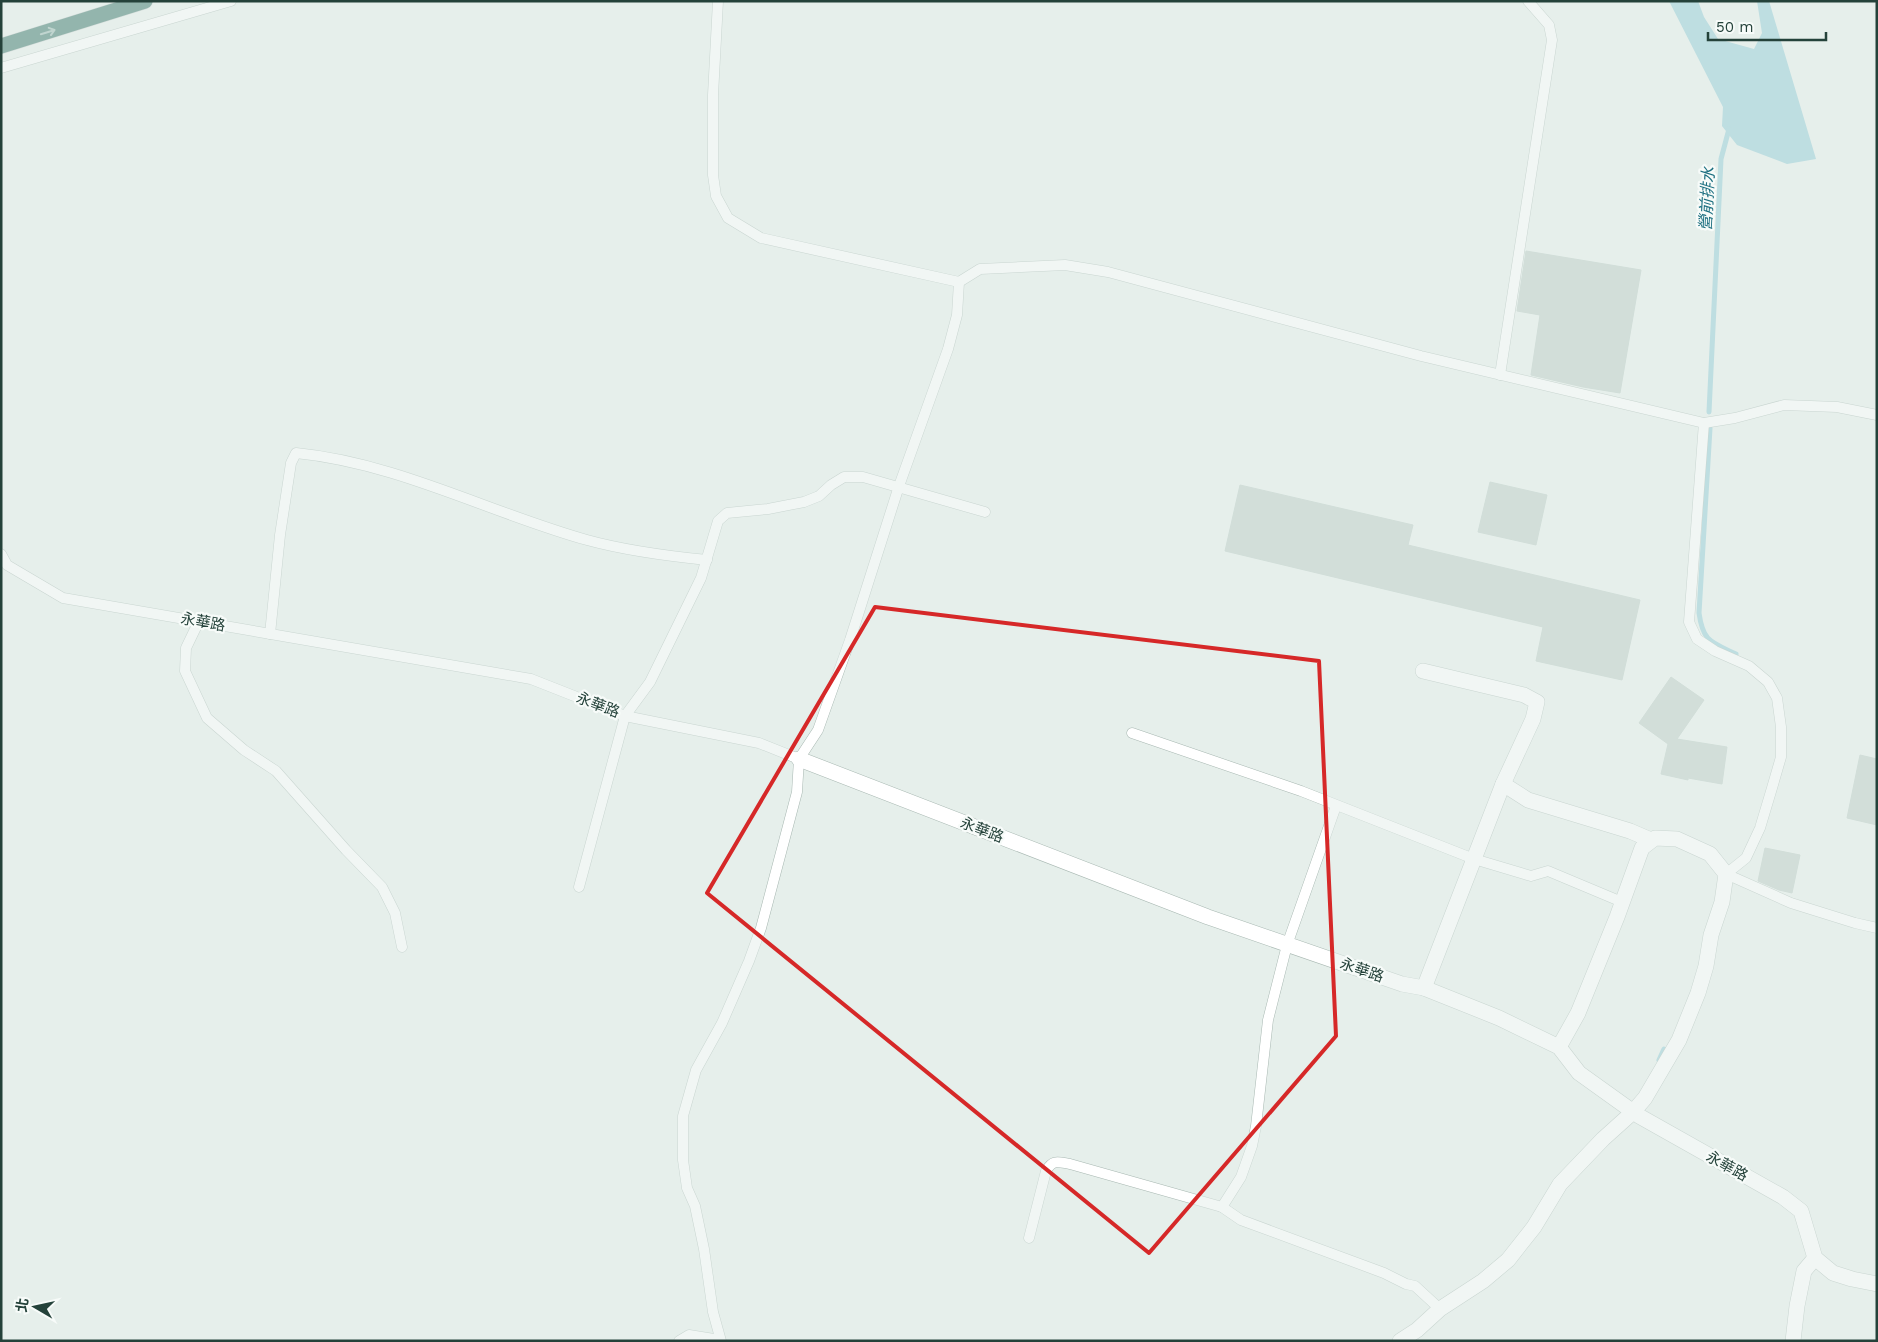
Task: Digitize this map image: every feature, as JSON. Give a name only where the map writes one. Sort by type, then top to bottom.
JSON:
[{"type":"highway","points":[[1,46],[145,1]]},
{"type":"street","points":[[1423,671],[1524,695],[1536,702],[1533,719],[1503,784],[1424,988]]},
{"type":"street","name":"永華路","points":[[799,759],[1208,917],[1402,984],[1424,988],[1499,1018],[1559,1047],[1580,1073],[1633,1112],[1784,1197],[1801,1211],[1815,1258]]},
{"type":"street","points":[[1503,784],[1528,800],[1630,831],[1651,840]]},
{"type":"street","points":[[1400,1341],[1417,1330],[1440,1309],[1483,1281],[1508,1260],[1534,1227],[1560,1184],[1603,1139],[1633,1112],[1659,1077],[1679,1040],[1698,993],[1706,966],[1711,936],[1722,902],[1726,874],[1710,854],[1677,839],[1655,838],[1642,848],[1578,1013],[1559,1047]]},
{"type":"street","points":[[1793,1341],[1804,1271],[1815,1258],[1833,1273],[1877,1284]]},
{"type":"lane","points":[[1,68],[231,1]]},
{"type":"lane","points":[[718,1],[712,95],[713,176],[716,196],[728,218],[761,238],[959,282],[980,269],[1065,266],[1108,272],[1421,356],[1704,424],[1784,405],[1837,407],[1877,415]]},
{"type":"lane","points":[[1500,376],[1552,40],[1549,25],[1528,1]]},
{"type":"lane","points":[[679,1341],[689,1335],[720,1340],[713,1312],[704,1249],[695,1206],[687,1188],[683,1160],[683,1116],[696,1070],[722,1023],[750,961],[761,928],[797,792],[799,759],[818,730],[850,640],[899,486],[948,349],[957,315],[959,282]]},
{"type":"lane","points":[[1704,424],[1689,622],[1697,639],[1715,651],[1750,666],[1768,682],[1777,698],[1781,727],[1781,757],[1760,828],[1746,858],[1726,874],[1791,903],[1877,928]]},
{"type":"lane","points":[[270,634],[280,535],[291,463],[296,453],[365,465],[452,492],[587,540],[646,553],[707,560]]},
{"type":"lane","points":[[579,887],[625,716],[650,682],[701,578],[718,521],[727,513],[768,509],[804,502],[819,496],[844,477],[863,477],[899,486],[984,512]]},
{"type":"lane","name":"永華路","points":[[1,554],[7,566],[63,598],[531,679],[625,716],[759,743],[799,759]]},
{"type":"lane","points":[[199,621],[186,648],[185,671],[207,718],[244,750],[276,771],[346,850],[382,887],[395,913],[402,947]]},
{"type":"lane","points":[[1132,733],[1301,791],[1474,859],[1531,876],[1548,871],[1622,902]]},
{"type":"lane","points":[[1222,1207],[1241,1177],[1256,1126],[1268,1020],[1287,945],[1336,806]]},
{"type":"lane","points":[[1029,1238],[1046,1171],[1050,1164],[1055,1162],[1070,1164],[1222,1207],[1240,1220],[1384,1272],[1406,1284],[1415,1286],[1440,1309]]},
{"type":"highlighted area","points":[[875,607],[1319,661],[1336,1036],[1149,1253],[707,893]]},
{"type":"water","points":[[1669,1],[1698,1],[1704,17],[1718,39],[1754,49],[1762,33],[1757,1],[1769,1],[1816,159],[1787,164],[1737,145],[1722,126],[1723,107]]},
{"type":"building","points":[[1526,251],[1641,270],[1620,393],[1531,375],[1540,315],[1517,311]]},
{"type":"building","points":[[1490,482],[1547,495],[1536,545],[1478,532]]},
{"type":"building","points":[[1240,485],[1413,525],[1408,545],[1640,600],[1622,680],[1536,661],[1543,627],[1225,551]]},
{"type":"building","points":[[1671,677],[1704,700],[1677,739],[1727,747],[1722,784],[1688,778],[1688,780],[1661,774],[1668,744],[1639,723]]},
{"type":"building","points":[[1860,755],[1877,759],[1877,825],[1847,818]]},
{"type":"building","points":[[1765,848],[1800,855],[1792,893],[1758,881]]},
{"type":"waterway","name":"營前排水","points":[[1709,412],[1721,159],[1729,129]]},
{"type":"waterway","name":"營前排水","points":[[1710,428],[1699,613],[1706,636],[1720,647],[1736,654]]},
{"type":"waterway","name":"營前排水","points":[[1659,1060],[1664,1049]]}]
